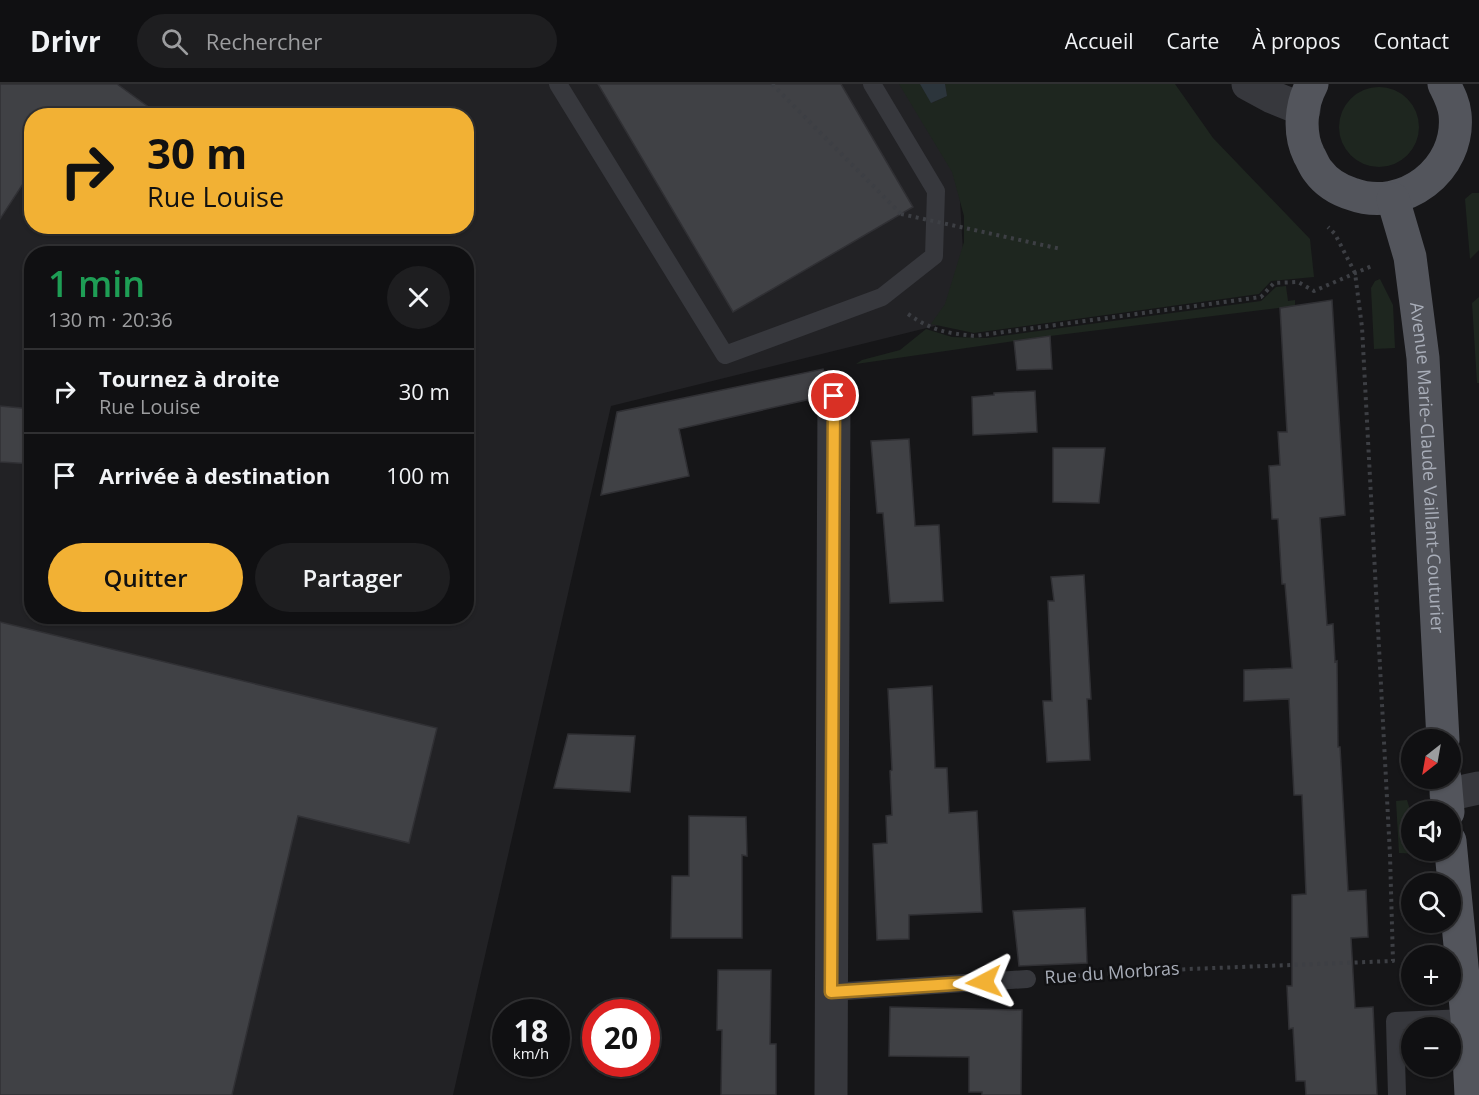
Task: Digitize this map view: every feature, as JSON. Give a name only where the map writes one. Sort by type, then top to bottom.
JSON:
[{"type":"main road","points":[[1308,97],[1304,145],[1318,171],[1338,189],[1366,199],[1393,199],[1419,188],[1439,171],[1453,144],[1456,117],[1453,102],[1444,84]]},
{"type":"main road","name":"Avenue Marie-Claude Vaillant-Couturier","points":[[1393,199],[1410,257],[1422,358],[1442,729]]},
{"type":"main road","points":[[1452,861],[1467,1018],[1471,1095]]},
{"type":"street","points":[[1248,84],[1308,97]]},
{"type":"street","points":[[831,1095],[834,396]]},
{"type":"street","points":[[1446,795],[1479,788]]},
{"type":"lane","points":[[558,84],[725,354],[882,297],[934,256],[936,191],[872,84]]},
{"type":"lane","name":"Rue du Morbras","points":[[831,992],[1027,979]]},
{"type":"lane","points":[[1397,1095],[1395,1021],[1467,1018]]},
{"type":"path","points":[[772,84],[901,214],[1061,249]]},
{"type":"path","points":[[1327,225],[1335,234],[1354,273]]},
{"type":"path","points":[[882,297],[927,327],[975,336],[1261,297],[1274,283],[1298,282],[1314,291],[1378,264]]},
{"type":"path","name":"Rue du Morbras","points":[[1027,979],[1201,968],[1393,961],[1390,855],[1362,327],[1354,273]]},
{"type":"shaded area","points":[[0,84],[953,84],[967,318],[611,406],[453,1095],[0,1095]]},
{"type":"shaded area","points":[[899,84],[920,84],[932,103],[947,96],[945,84],[1175,84],[1213,138],[1310,239],[1314,277],[1271,281],[1259,294],[974,333],[931,324],[945,304],[964,242],[964,216],[952,172]]},
{"type":"shaded area","points":[[920,84],[945,84],[947,96],[931,103]]},
{"type":"shaded area","points":[[1371,87],[1387,87],[1408,98],[1419,119],[1419,135],[1408,156],[1387,167],[1371,167],[1357,161],[1345,149],[1339,135],[1339,119],[1345,105],[1357,93]]},
{"type":"shaded area","points":[[1472,193],[1479,193],[1479,250],[1470,259],[1465,199]]},
{"type":"shaded area","points":[[1380,279],[1393,305],[1395,348],[1374,349],[1371,288],[1375,281]]},
{"type":"shaded area","points":[[1286,286],[1288,301],[1295,300],[1295,306],[1050,336],[856,364],[862,360],[900,350],[926,329],[952,337],[986,338],[1261,301],[1276,287]]},
{"type":"shaded area","points":[[1479,297],[1479,383],[1477,383],[1472,303]]},
{"type":"shaded area","points":[[1407,800],[1407,801],[1401,801],[1401,853],[1399,853],[1396,801]]},
{"type":"building","points":[[0,84],[117,84],[150,108],[24,108],[24,182],[0,219]]},
{"type":"building","points":[[598,84],[841,84],[913,207],[733,312]]},
{"type":"building","points":[[1332,300],[1345,515],[1320,518],[1327,625],[1333,624],[1335,662],[1337,661],[1338,747],[1340,747],[1348,891],[1366,890],[1368,937],[1351,938],[1355,1008],[1373,1007],[1377,1095],[1306,1095],[1305,1081],[1296,1081],[1293,1028],[1289,1029],[1287,986],[1292,986],[1292,895],[1306,894],[1302,795],[1294,795],[1289,699],[1244,701],[1244,670],[1292,668],[1285,584],[1282,584],[1278,519],[1272,519],[1269,466],[1280,465],[1278,432],[1287,432],[1280,308]]},
{"type":"building","points":[[1050,336],[1052,369],[1017,370],[1014,341]]},
{"type":"building","points":[[823,369],[826,379],[818,387],[815,398],[679,429],[689,476],[601,495],[617,412]]},
{"type":"building","points":[[1035,391],[1037,432],[973,435],[972,397],[994,395],[994,393]]},
{"type":"building","points":[[0,406],[24,408],[24,464],[0,462]]},
{"type":"building","points":[[909,439],[915,526],[939,525],[943,601],[890,603],[883,513],[877,513],[871,441]]},
{"type":"building","points":[[1053,448],[1105,448],[1099,503],[1053,502]]},
{"type":"building","points":[[1084,575],[1091,699],[1087,699],[1090,760],[1047,762],[1043,701],[1052,701],[1048,601],[1054,601],[1051,577]]},
{"type":"building","points":[[0,622],[437,728],[409,843],[298,816],[232,1095],[0,1095]]},
{"type":"building","points":[[932,686],[935,768],[947,768],[949,813],[977,811],[982,912],[909,915],[909,939],[877,940],[873,844],[887,843],[886,816],[892,815],[888,689]]},
{"type":"building","points":[[568,734],[635,736],[630,792],[554,788]]},
{"type":"building","points":[[689,816],[746,817],[747,856],[742,855],[742,938],[671,938],[672,876],[689,876]]},
{"type":"building","points":[[1085,908],[1087,963],[1019,966],[1013,911]]},
{"type":"building","points":[[718,970],[771,970],[770,1044],[776,1044],[776,1095],[721,1095],[722,1030],[717,1030]]},
{"type":"building","points":[[890,1007],[1022,1010],[1021,1095],[982,1095],[982,1092],[969,1092],[969,1057],[889,1056]]},
{"type":"route","points":[[834,396],[831,992],[984,982]]}]
